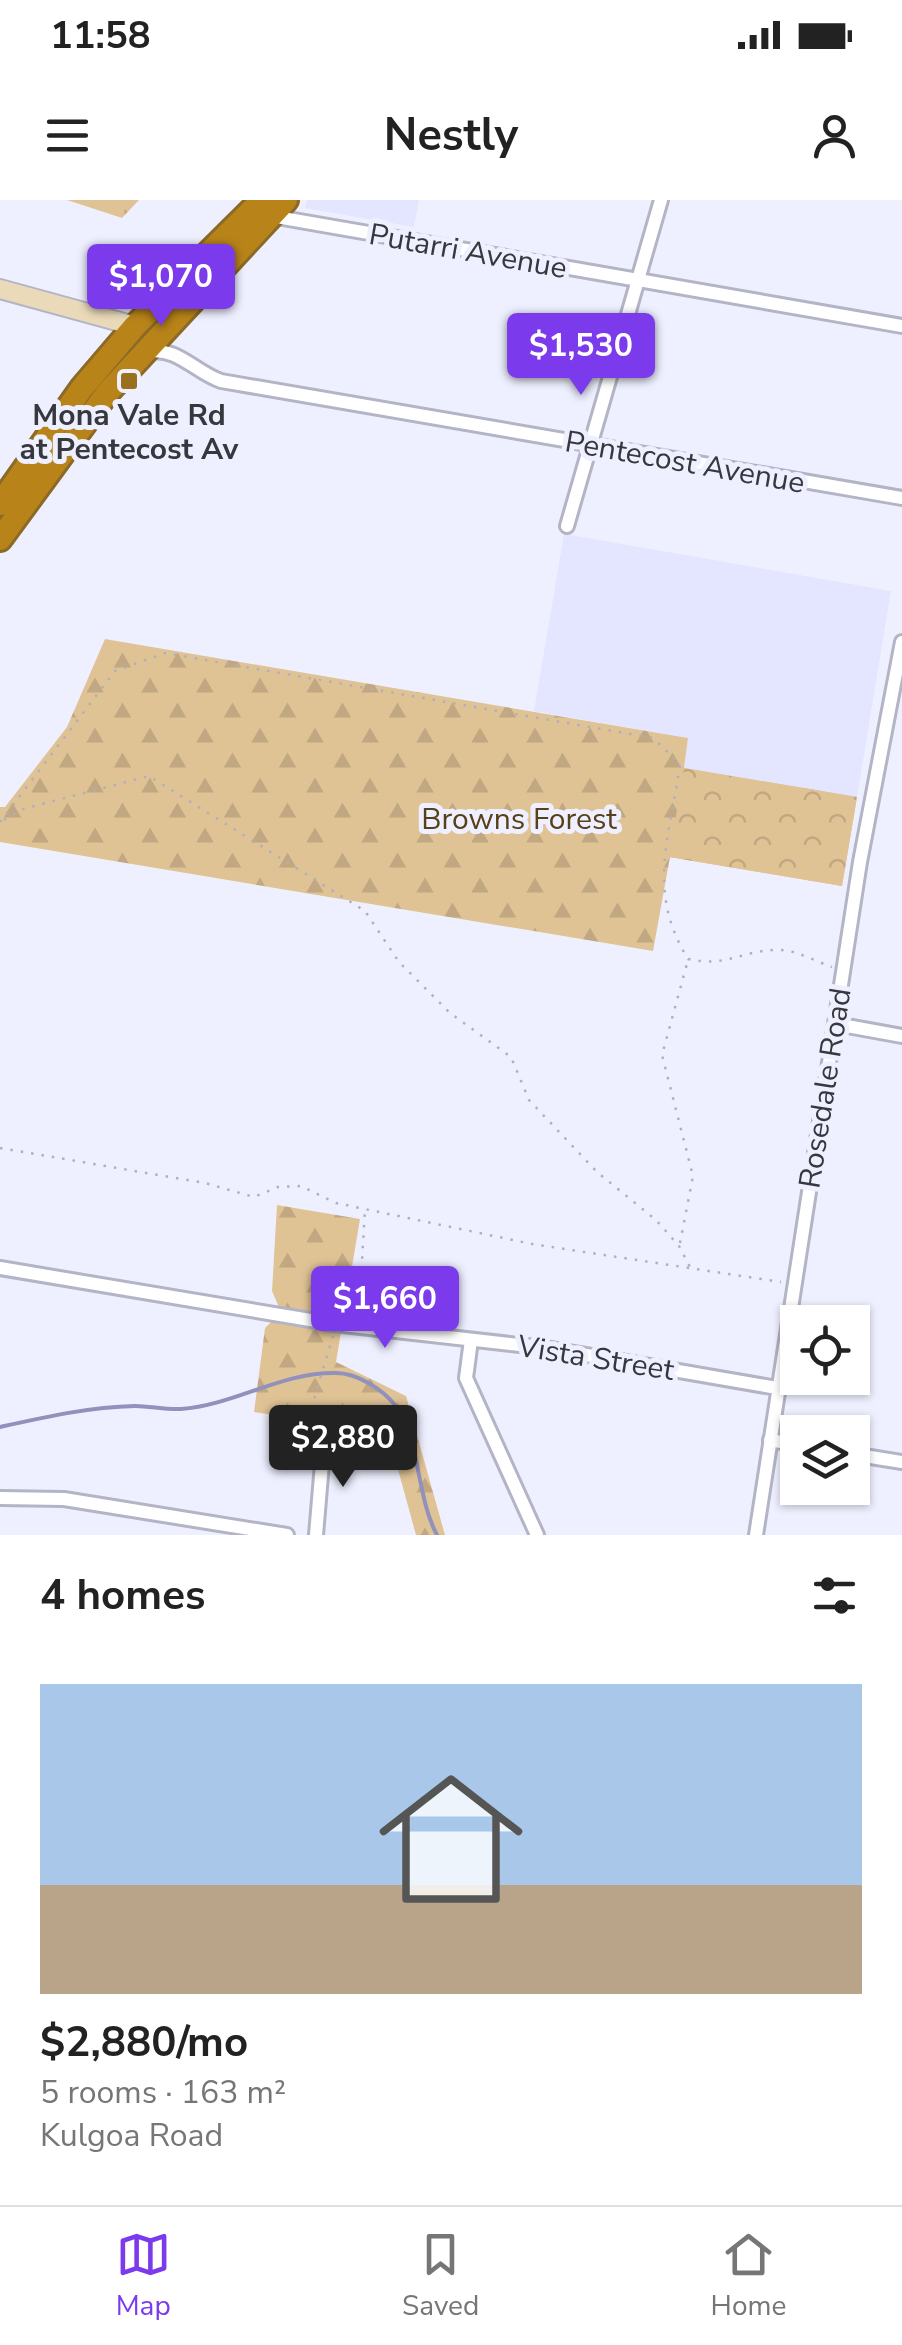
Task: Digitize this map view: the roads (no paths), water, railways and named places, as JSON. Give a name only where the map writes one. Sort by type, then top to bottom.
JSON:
[{"type":"highway","points":[[0,504],[82,388],[135,326],[273,205]]},
{"type":"highway","points":[[0,539],[107,393],[273,205]]},
{"type":"street","points":[[568,526],[661,200]]},
{"type":"street","name":"Putarri Avenue","points":[[273,205],[638,280],[902,326]]},
{"type":"street","points":[[0,288],[135,326],[180,356]]},
{"type":"street","name":"Pentecost Avenue","points":[[155,341],[159,350],[180,356],[221,381],[902,498]]},
{"type":"street","name":"Rosedale Road","points":[[756,1535],[844,972],[902,642]]},
{"type":"street","points":[[836,1024],[902,1036]]},
{"type":"street","name":"Vista Street","points":[[0,1268],[334,1324],[546,1348],[778,1388]]},
{"type":"street","points":[[471,1340],[466,1378],[538,1535]]},
{"type":"street","points":[[316,1535],[324,1440]]},
{"type":"street","points":[[770,1440],[780,1441]]},
{"type":"street","points":[[870,1457],[902,1462]]},
{"type":"street","points":[[0,1498],[64,1500],[287,1535]]},
{"type":"waterway","points":[[0,1427],[101,1408],[201,1406],[296,1378],[344,1374],[368,1383],[395,1405],[410,1435],[425,1503],[437,1535]]},
{"type":"place","name":"Mona Vale Rd at Pentecost Av","points":[[129,381]]},
{"type":"park label","name":"Browns Forest","points":[[519,819]]}]
